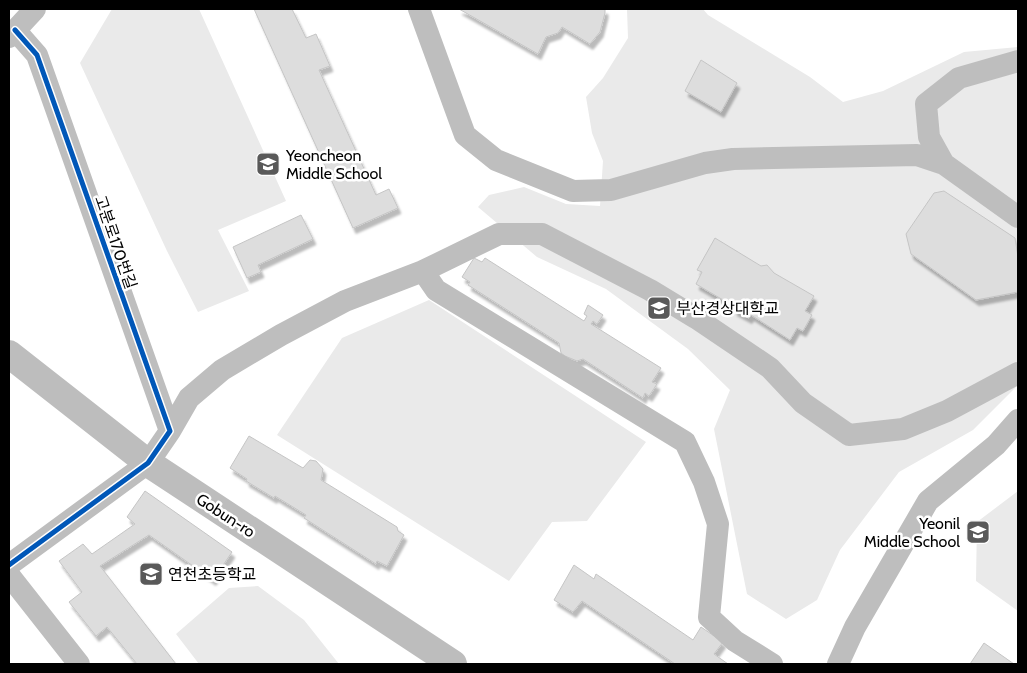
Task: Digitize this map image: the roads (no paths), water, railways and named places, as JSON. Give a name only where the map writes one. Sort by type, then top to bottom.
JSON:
[{"type":"main road","name":"Gobun-ro","points":[[9,354],[148,463],[452,664]]},
{"type":"street","points":[[12,33],[35,9]]},
{"type":"street","points":[[419,9],[465,134],[496,160],[573,191],[611,190],[705,163],[733,159],[917,155],[944,164],[1018,217]]},
{"type":"street","name":"고분로170번길","points":[[12,33],[37,55],[170,431]]},
{"type":"street","points":[[944,164],[929,137],[926,104],[959,78],[1018,61]]},
{"type":"street","points":[[9,565],[148,463],[170,431],[189,398],[222,370],[280,335],[345,301],[424,271],[499,234],[542,234],[626,277],[696,318],[770,368],[803,404],[849,435],[904,429],[947,411],[1018,373]]},
{"type":"street","points":[[424,271],[436,290],[685,442],[704,482],[718,524],[709,617],[734,641],[772,664]]},
{"type":"street","points":[[838,664],[855,627],[928,501],[996,445],[1018,420]]},
{"type":"street","points":[[9,575],[79,664]]},
{"type":"place","name":"Yeoncheon Middle School","points":[[268,164]]},
{"type":"place","name":"부산경상대학교","points":[[659,308]]},
{"type":"place","name":"Yeonil Middle School","points":[[978,532]]},
{"type":"place","name":"연천초등학교","points":[[151,574]]}]
